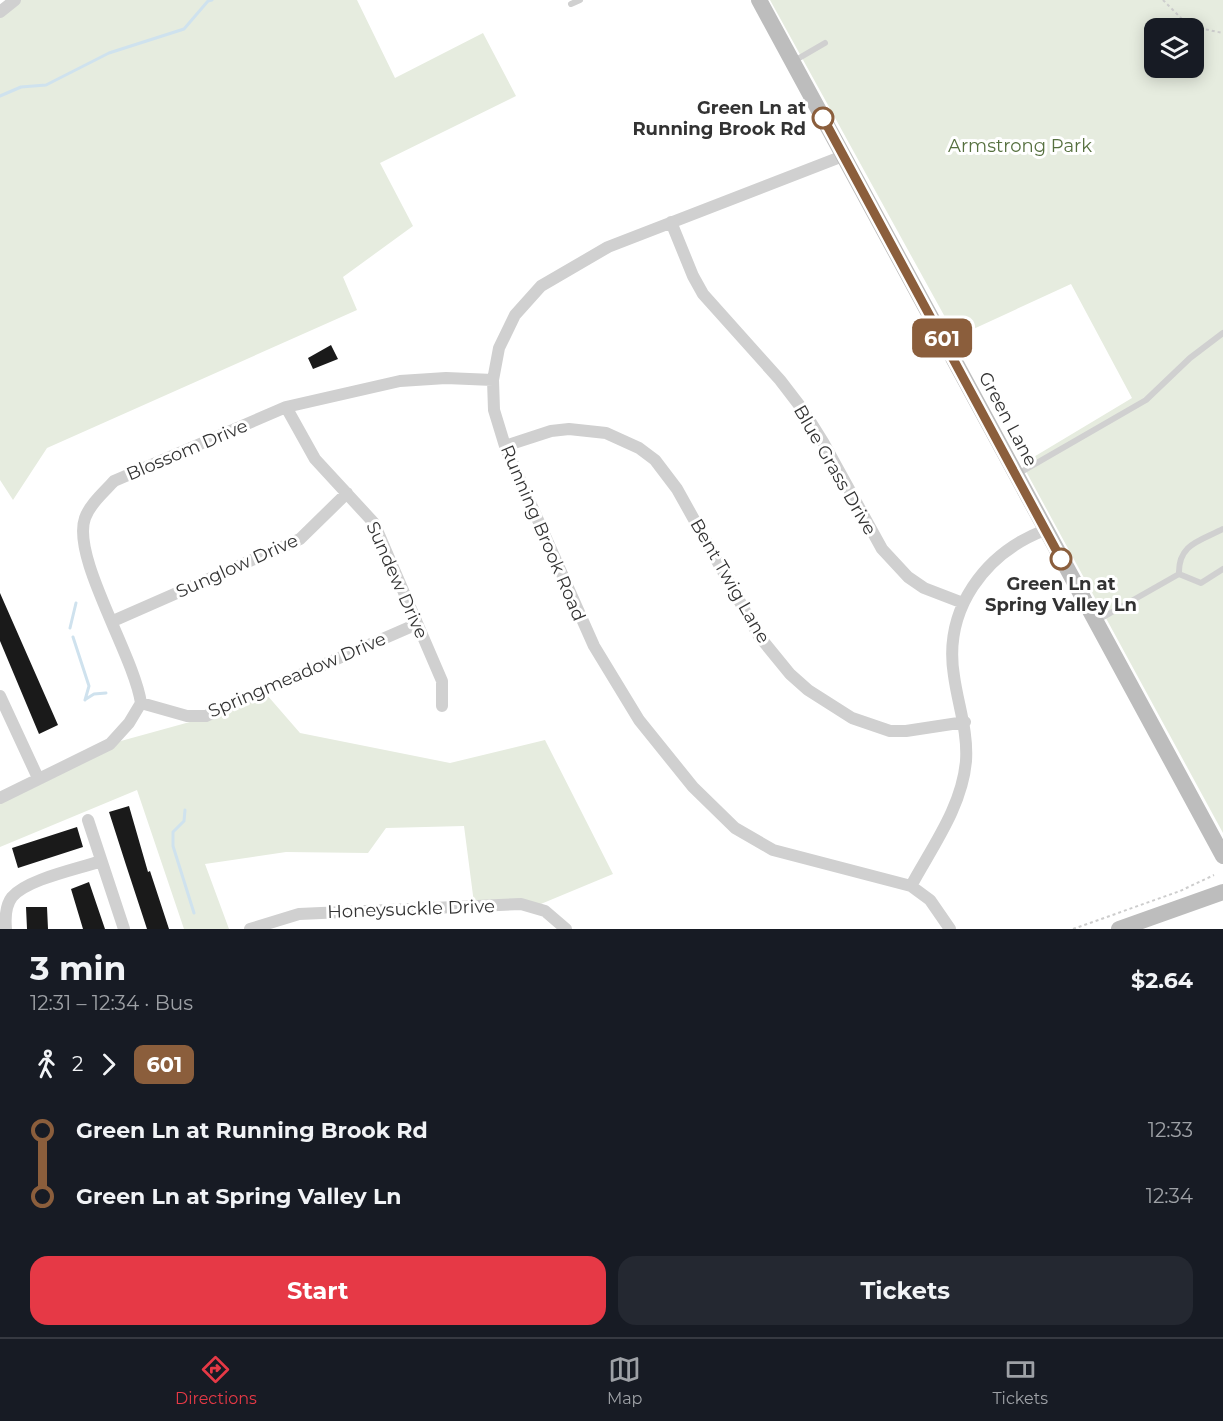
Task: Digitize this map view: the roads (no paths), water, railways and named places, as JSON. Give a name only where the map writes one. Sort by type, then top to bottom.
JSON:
[{"type":"street","points":[[0,12],[15,0]]},
{"type":"street","name":"Green Lane","points":[[759,0],[1223,856]]},
{"type":"street","name":"Running Brook Road","points":[[843,156],[608,247],[541,286],[526,300],[506,331],[499,348],[493,380],[494,410],[505,446],[594,646],[639,720],[693,787],[735,828],[773,850],[911,886],[930,900],[950,929]]},
{"type":"street","name":"Blue Grass Drive","points":[[671,222],[693,276],[703,294],[780,380],[803,410],[882,549],[893,564],[916,583],[963,603]]},
{"type":"street","name":"Blossom Drive","points":[[141,703],[135,676],[97,586],[82,542],[85,518],[98,498],[114,481],[286,407],[400,381],[446,378],[493,380]]},
{"type":"street","name":"Sundew Drive","points":[[286,407],[315,459],[374,523],[442,681],[442,706]]},
{"type":"street","name":"Bent Twig Lane","points":[[505,446],[551,431],[569,429],[606,433],[639,448],[655,460],[677,489],[759,636],[790,674],[808,690],[852,718],[890,731],[906,731],[964,722]]},
{"type":"street","name":"Sunglow Drive","points":[[113,621],[300,539],[347,493]]},
{"type":"street","points":[[911,886],[956,802],[965,763],[964,722],[952,657],[957,620],[963,603],[973,585],[999,555],[1014,544],[1045,530]]},
{"type":"street","name":"Springmeadow Drive","points":[[141,703],[187,716],[206,716],[417,624]]},
{"type":"street","points":[[0,696],[3,712],[38,778]]},
{"type":"street","points":[[0,798],[110,744],[129,723],[141,703]]},
{"type":"street","points":[[88,820],[124,929]]},
{"type":"street","points":[[6,929],[7,908],[13,897],[25,886],[101,861]]},
{"type":"street","points":[[1119,929],[1223,892]]},
{"type":"street","name":"Honeysuckle Drive","points":[[250,929],[299,914],[521,904],[545,911],[566,929]]},
{"type":"lane","points":[[571,4],[580,0]]},
{"type":"lane","points":[[792,62],[825,43]]},
{"type":"lane","points":[[1016,475],[1146,400],[1190,358],[1223,333]]},
{"type":"lane","points":[[1179,574],[1179,560],[1184,549],[1223,529]]},
{"type":"lane","points":[[1179,574],[1201,583],[1223,569]]},
{"type":"lane","points":[[1095,622],[1179,574]]},
{"type":"waterway","points":[[0,96],[21,87],[46,85],[109,53],[184,29],[208,1],[212,0]]},
{"type":"waterway","points":[[70,628],[76,603]]},
{"type":"waterway","points":[[73,637],[89,686],[85,700]]},
{"type":"waterway","points":[[86,699],[94,694],[106,693]]},
{"type":"waterway","points":[[185,810],[184,821],[173,832],[173,846],[194,913]]},
{"type":"place","name":"Green Ln at Running Brook Rd","points":[[823,118]]},
{"type":"place","name":"Green Ln at Spring Valley Ln","points":[[1061,559]]},
{"type":"park label","name":"Armstrong Park","points":[[1020,146]]}]
